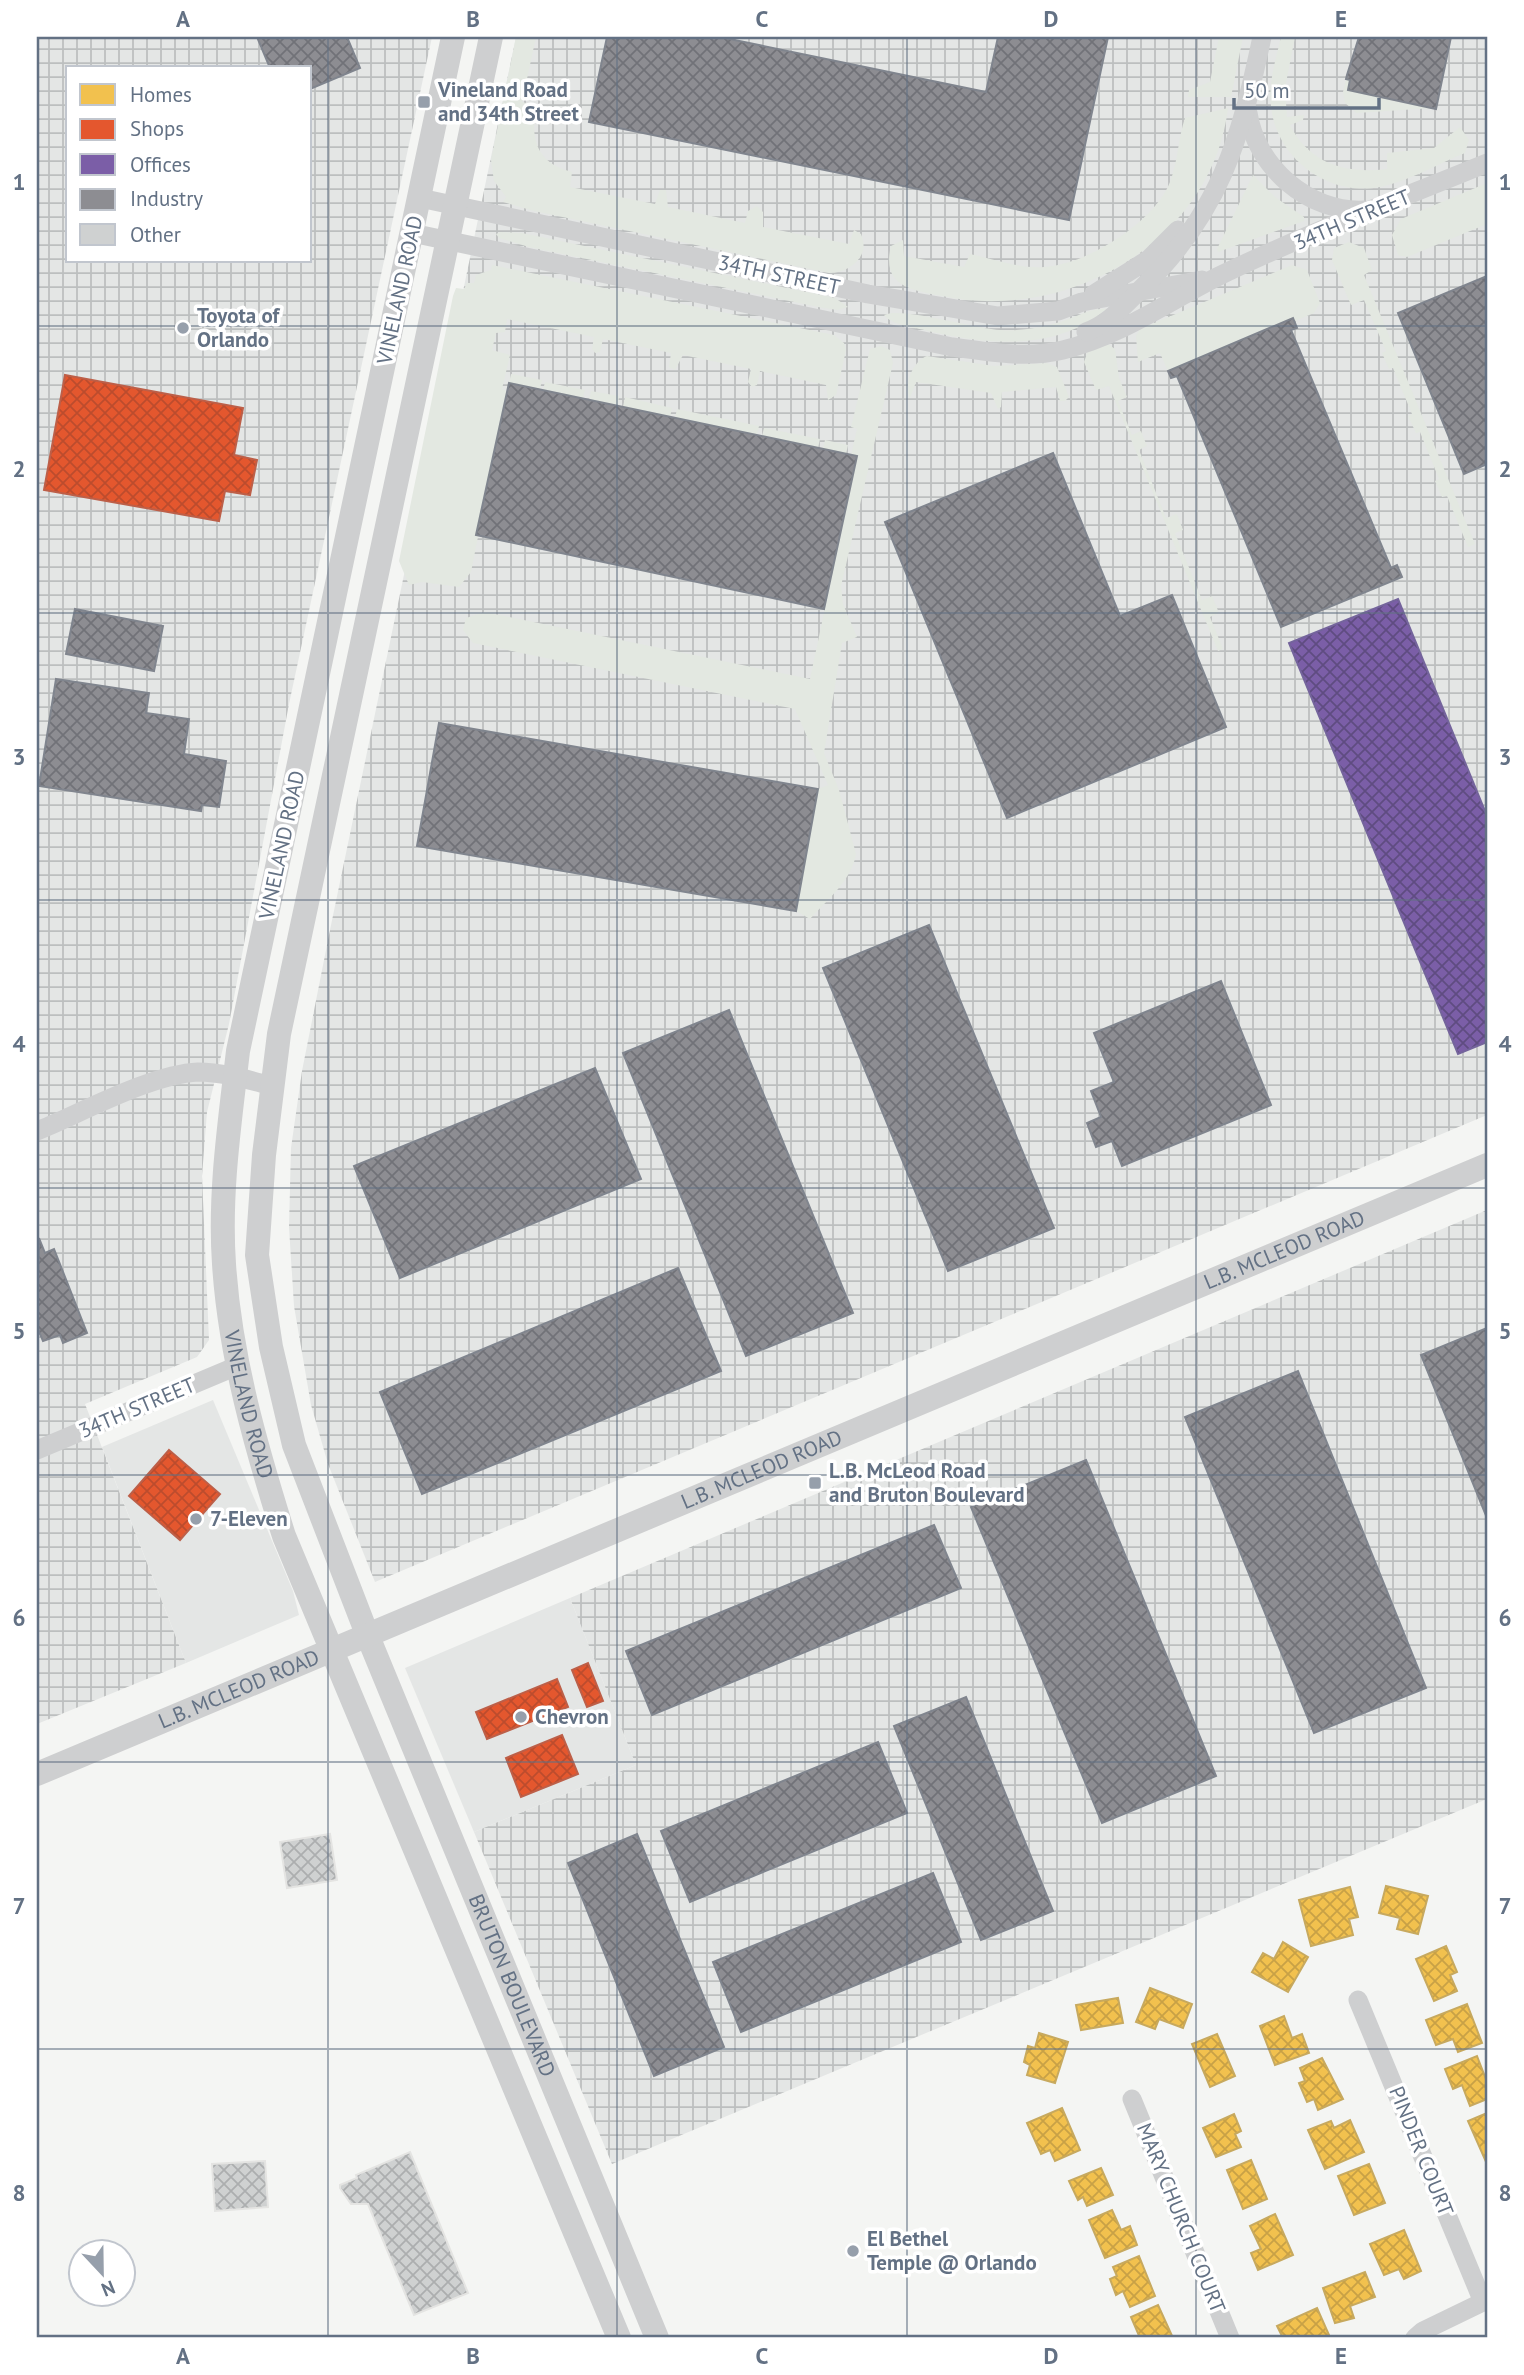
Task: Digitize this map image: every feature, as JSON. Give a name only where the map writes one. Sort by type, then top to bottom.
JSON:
[{"type":"street","name":"VINELAND ROAD","points":[[333,1647],[284,1536],[257,1452],[237,1366],[224,1263],[226,1152],[248,1002],[453,37]]},
{"type":"street","name":"VINELAND ROAD","points":[[367,1634],[294,1445],[271,1347],[257,1255],[279,1034],[450,242],[491,37]]},
{"type":"street","points":[[1082,302],[1149,260],[1221,182],[1247,105],[1262,37]]},
{"type":"street","points":[[1247,105],[1251,135],[1263,156],[1282,178],[1329,207],[1349,211],[1373,210]]},
{"type":"street","name":"34TH STREET","points":[[412,233],[931,343],[1009,355],[1063,350],[1100,339],[1152,315],[1217,277],[1487,163]]},
{"type":"street","name":"34TH STREET","points":[[1009,355],[1019,349],[1066,340],[1109,320],[1189,236],[1221,182]]},
{"type":"street","name":"34TH STREET","points":[[420,198],[949,310],[998,316],[1058,311],[1082,302],[1217,277]]},
{"type":"street","points":[[37,1131],[169,1076],[199,1072],[272,1086]]},
{"type":"street","name":"L.B. MCLEOD ROAD","points":[[37,1774],[333,1647],[1487,1165]]},
{"type":"street","name":"34TH STREET","points":[[37,1450],[237,1366]]},
{"type":"street","name":"BRUTON BOULEVARD","points":[[367,1634],[657,2338]]},
{"type":"street","name":"BRUTON BOULEVARD","points":[[333,1647],[619,2338]]},
{"type":"street","name":"PINDER COURT","points":[[1358,2000],[1485,2301]]},
{"type":"street","name":"MARY CHURCH COURT","points":[[1132,2099],[1230,2338]]},
{"type":"street","points":[[1415,2338],[1423,2331],[1485,2301]]},
{"type":"shaded area","points":[[37,37],[432,37],[289,704],[229,1024],[207,1112],[202,1176],[209,1340],[197,1357],[85,1404],[186,1663],[37,1724]]},
{"type":"shaded area","points":[[516,37],[1487,37],[1487,1115],[375,1582],[328,1464],[311,1405],[294,1306],[289,1227],[291,1148],[302,1071],[330,930]]},
{"type":"shaded area","points":[[516,37],[536,37],[522,102],[537,106],[534,129],[538,148],[551,163],[572,172],[570,187],[655,204],[660,190],[666,190],[668,207],[745,223],[748,211],[757,206],[763,212],[763,227],[849,244],[854,230],[861,234],[861,256],[844,270],[829,273],[534,211],[503,202],[506,197],[494,181],[491,160]]},
{"type":"shaded area","points":[[1219,37],[1243,37],[1231,97],[1188,97],[1189,90],[1210,82]]},
{"type":"shaded area","points":[[1281,37],[1295,37],[1285,88],[1287,117],[1304,115],[1303,120],[1290,125],[1298,138],[1318,157],[1343,168],[1387,169],[1387,153],[1434,148],[1460,127],[1469,140],[1465,153],[1413,177],[1380,187],[1361,189],[1342,186],[1308,170],[1283,142],[1275,125],[1271,106],[1272,80]]},
{"type":"shaded area","points":[[1346,79],[1350,80],[1348,90],[1433,108],[1357,113],[1345,103],[1343,92]]},
{"type":"shaded area","points":[[1228,108],[1216,156],[1194,198],[1163,233],[1126,262],[1083,284],[1037,297],[990,301],[942,296],[910,288],[895,278],[891,270],[891,246],[903,240],[904,256],[964,267],[970,254],[1017,265],[1044,267],[1061,264],[1098,250],[1135,226],[1162,197],[1173,174],[1185,118]]},
{"type":"shaded area","points":[[1253,175],[1275,197],[1304,217],[1304,221],[1218,252],[1217,249]]},
{"type":"shaded area","points":[[1487,183],[1487,224],[1407,257],[1398,255],[1392,235],[1401,219]]},
{"type":"shaded area","points":[[522,233],[835,298],[848,307],[837,310],[818,307],[529,247],[499,238],[496,234]]},
{"type":"shaded area","points":[[1349,242],[1364,248],[1372,270],[1364,275],[1475,544],[1468,547],[1447,496],[1442,497],[1435,481],[1439,479],[1420,432],[1416,433],[1408,416],[1412,414],[1393,368],[1389,369],[1382,353],[1386,351],[1364,300],[1351,305],[1332,260],[1334,248]]},
{"type":"shaded area","points":[[492,265],[834,335],[844,343],[846,350],[836,395],[828,400],[826,385],[760,371],[757,385],[752,387],[748,382],[751,369],[683,355],[675,370],[669,367],[671,353],[603,339],[600,352],[595,353],[592,349],[594,337],[507,319],[505,332],[496,333],[492,350],[510,355],[502,389],[507,391],[471,572],[459,587],[422,582],[409,585],[399,561],[453,296],[456,288],[464,289],[467,283],[474,283],[476,275],[491,270]]},
{"type":"shaded area","points":[[1292,265],[1307,270],[1320,303],[1314,313],[1295,321],[1293,318],[1168,371],[1160,353],[1138,362],[1136,336],[1140,329]]},
{"type":"shaded area","points":[[1107,309],[1087,323],[1065,333],[1043,339],[998,342],[951,336],[898,324],[884,315],[906,313],[989,329],[1016,330],[1046,326],[1089,311]]},
{"type":"shaded area","points":[[1108,344],[1115,349],[1119,378],[1127,397],[1118,401],[1132,435],[1141,431],[1147,446],[1139,450],[1166,518],[1177,514],[1183,530],[1175,533],[1202,600],[1212,596],[1219,613],[1210,617],[1223,649],[1218,651],[1109,386],[1096,390],[1084,362],[1088,351]]},
{"type":"shaded area","points":[[881,346],[890,350],[893,363],[841,586],[843,604],[857,637],[842,643],[824,753],[839,790],[856,854],[844,881],[810,919],[796,911],[818,789],[828,785],[795,709],[473,643],[463,630],[466,618],[485,612],[810,679],[857,457],[851,455],[857,429],[851,427],[870,349]]},
{"type":"shaded area","points":[[927,356],[994,366],[1047,363],[1057,367],[1069,397],[1060,401],[1056,387],[1002,392],[1001,407],[998,409],[991,393],[916,382],[910,398],[908,387],[911,374],[917,363]]},
{"type":"shaded area","points":[[511,374],[542,380],[540,389],[509,383]]},
{"type":"shaded area","points":[[545,382],[585,390],[583,398],[543,390]]},
{"type":"shaded area","points":[[591,391],[619,396],[618,405],[589,400]]},
{"type":"shaded area","points":[[625,397],[672,408],[670,417],[623,407]]},
{"type":"shaded area","points":[[677,409],[759,426],[757,435],[675,418]]},
{"type":"shaded area","points":[[764,428],[820,439],[818,448],[762,436]]},
{"type":"shaded area","points":[[825,440],[848,445],[846,454],[823,449]]},
{"type":"shaded area","points":[[1487,1210],[1487,1799],[612,2164],[474,1832],[636,1765],[570,1598]]},
{"type":"shaded area","name":"7-Eleven","points":[[213,1400],[293,1591],[299,1615],[186,1663],[102,1447]]},
{"type":"shaded area","name":"Chevron","points":[[570,1598],[636,1765],[474,1832],[405,1668]]},
{"type":"building: Homes","points":[[1386,1886],[1428,1896],[1418,1934],[1397,1929],[1400,1918],[1379,1913]]},
{"type":"building: Homes","points":[[1350,1887],[1358,1917],[1349,1919],[1353,1935],[1311,1946],[1299,1900]]},
{"type":"building: Homes","points":[[1283,1942],[1308,1957],[1288,1992],[1252,1972],[1263,1953],[1274,1959]]},
{"type":"building: Homes","points":[[1446,1946],[1457,1972],[1450,1975],[1457,1991],[1434,2001],[1416,1959]]},
{"type":"building: Homes","points":[[1150,1988],[1192,2004],[1183,2028],[1159,2019],[1155,2029],[1136,2022]]},
{"type":"building: Homes","points":[[1118,1998],[1123,2023],[1081,2030],[1076,2005]]},
{"type":"building: Homes","points":[[1467,2004],[1482,2043],[1458,2052],[1453,2039],[1436,2045],[1426,2020]]},
{"type":"building: Homes","points":[[1284,2016],[1292,2038],[1302,2034],[1309,2053],[1275,2065],[1260,2026]]},
{"type":"building: Homes","points":[[1039,2033],[1068,2042],[1055,2083],[1027,2075],[1030,2065],[1024,2062],[1028,2046],[1035,2048]]},
{"type":"building: Homes","points":[[1217,2034],[1235,2076],[1210,2087],[1192,2044]]},
{"type":"building: Homes","points":[[1477,2056],[1487,2082],[1487,2099],[1470,2106],[1462,2085],[1453,2089],[1445,2069]]},
{"type":"building: Homes","points":[[1322,2058],[1343,2099],[1318,2110],[1314,2099],[1307,2102],[1299,2083],[1305,2081],[1300,2068]]},
{"type":"building: Homes","points":[[1062,2108],[1080,2150],[1055,2161],[1050,2150],[1041,2154],[1027,2123]]},
{"type":"building: Homes","points":[[1487,2113],[1487,2164],[1468,2121]]},
{"type":"building: Homes","points":[[1234,2114],[1241,2131],[1235,2134],[1241,2147],[1216,2157],[1203,2128]]},
{"type":"building: Homes","points":[[1350,2120],[1364,2152],[1325,2169],[1308,2130],[1331,2121],[1334,2128]]},
{"type":"building: Homes","points":[[1251,2160],[1267,2199],[1243,2209],[1227,2170]]},
{"type":"building: Homes","points":[[1369,2164],[1385,2203],[1354,2215],[1338,2176]]},
{"type":"building: Homes","points":[[1101,2168],[1113,2195],[1087,2206],[1083,2197],[1078,2200],[1069,2181]]},
{"type":"building: Homes","points":[[1112,2210],[1121,2230],[1130,2226],[1137,2245],[1105,2258],[1089,2220]]},
{"type":"building: Homes","points":[[1275,2214],[1293,2255],[1258,2270],[1251,2253],[1261,2249],[1250,2226]]},
{"type":"building: Homes","points":[[1404,2230],[1421,2271],[1404,2279],[1399,2269],[1384,2275],[1370,2244]]},
{"type":"building: Homes","points":[[1139,2256],[1155,2296],[1130,2307],[1123,2291],[1116,2295],[1110,2279],[1117,2276],[1113,2267]]},
{"type":"building: Homes","points":[[1365,2272],[1375,2297],[1350,2306],[1354,2318],[1335,2323],[1323,2288]]},
{"type":"building: Homes","points":[[1158,2305],[1173,2338],[1140,2338],[1131,2317]]},
{"type":"building: Homes","points":[[1317,2308],[1329,2335],[1322,2338],[1283,2338],[1277,2326]]},
{"type":"building: Shops","points":[[65,375],[243,408],[234,455],[257,460],[250,495],[225,491],[219,521],[44,490]]},
{"type":"building: Shops","points":[[169,1450],[220,1494],[180,1540],[129,1496]]},
{"type":"building: Shops","points":[[588,1663],[603,1701],[587,1707],[572,1670]]},
{"type":"building: Shops","points":[[557,1679],[568,1707],[487,1739],[476,1712]]},
{"type":"building: Shops","points":[[562,1735],[578,1774],[521,1797],[506,1758]]},
{"type":"building: Offices","points":[[1398,599],[1487,816],[1487,1042],[1458,1054],[1289,643]]},
{"type":"building: Industry","points":[[257,37],[347,37],[360,68],[312,88],[312,66],[269,66]]},
{"type":"building: Industry","points":[[607,37],[720,37],[986,92],[998,37],[1108,37],[1069,220],[589,122]]},
{"type":"building: Industry","points":[[1359,37],[1451,37],[1436,109],[1348,90],[1350,80],[1346,79]]},
{"type":"building: Industry","points":[[1487,276],[1487,464],[1464,474],[1398,313]]},
{"type":"building: Industry","points":[[1293,318],[1297,328],[1291,330],[1391,568],[1397,565],[1402,577],[1281,627],[1177,376],[1171,378],[1168,371]]},
{"type":"building: Industry","points":[[509,383],[857,456],[824,609],[476,535]]},
{"type":"building: Industry","points":[[1053,453],[1120,616],[1172,595],[1226,727],[1007,818],[885,522]]},
{"type":"building: Industry","points":[[75,609],[163,626],[154,671],[66,654]]},
{"type":"building: Industry","points":[[56,679],[149,693],[146,713],[189,719],[184,754],[226,761],[219,807],[202,805],[201,811],[39,786]]},
{"type":"building: Industry","points":[[439,723],[818,789],[796,911],[417,846]]},
{"type":"building: Industry","points":[[929,925],[1054,1228],[948,1271],[823,968]]},
{"type":"building: Industry","points":[[1221,981],[1271,1105],[1122,1166],[1112,1141],[1096,1147],[1087,1123],[1101,1117],[1091,1091],[1114,1082],[1094,1033]]},
{"type":"building: Industry","points":[[729,1010],[853,1313],[746,1356],[623,1053]]},
{"type":"building: Industry","points":[[595,1068],[641,1179],[400,1278],[354,1166]]},
{"type":"building: Industry","points":[[39,1238],[45,1253],[54,1249],[87,1333],[63,1343],[60,1335],[43,1341],[37,1327]]},
{"type":"building: Industry","points":[[678,1268],[721,1371],[422,1494],[380,1392]]},
{"type":"building: Industry","points":[[1487,1328],[1487,1518],[1421,1355]]},
{"type":"building: Industry","points":[[1298,1371],[1426,1688],[1314,1733],[1185,1417]]},
{"type":"building: Industry","points":[[1086,1460],[1216,1776],[1102,1823],[971,1507]]},
{"type":"building: Industry","points":[[934,1525],[961,1588],[652,1715],[626,1651]]},
{"type":"building: Industry","points":[[966,1697],[1053,1911],[981,1940],[894,1726]]},
{"type":"building: Industry","points":[[878,1742],[907,1813],[690,1902],[661,1831]]},
{"type":"building: Industry","points":[[637,1834],[724,2047],[654,2076],[568,1863]]},
{"type":"building: Industry","points":[[933,1873],[961,1942],[741,2032],[713,1962]]},
{"type":"building: Other","points":[[330,1834],[337,1880],[287,1888],[280,1842]]},
{"type":"building: Other","points":[[410,2152],[468,2293],[414,2315],[368,2204],[351,2204],[340,2188],[340,2185],[357,2178],[356,2175]]},
{"type":"building: Other","points":[[265,2161],[268,2207],[215,2211],[212,2164]]},
{"type":"place","name":"Vineland Road and 34th Street","points":[[424,102]]},
{"type":"place","name":"Toyota of Orlando","points":[[183,328]]},
{"type":"place","name":"L.B. McLeod Road and Bruton Boulevard","points":[[815,1483]]},
{"type":"place","name":"7-Eleven","points":[[196,1519]]},
{"type":"place","name":"Chevron","points":[[521,1717]]},
{"type":"place","name":"El Bethel Temple @ Orlando","points":[[853,2251]]}]
